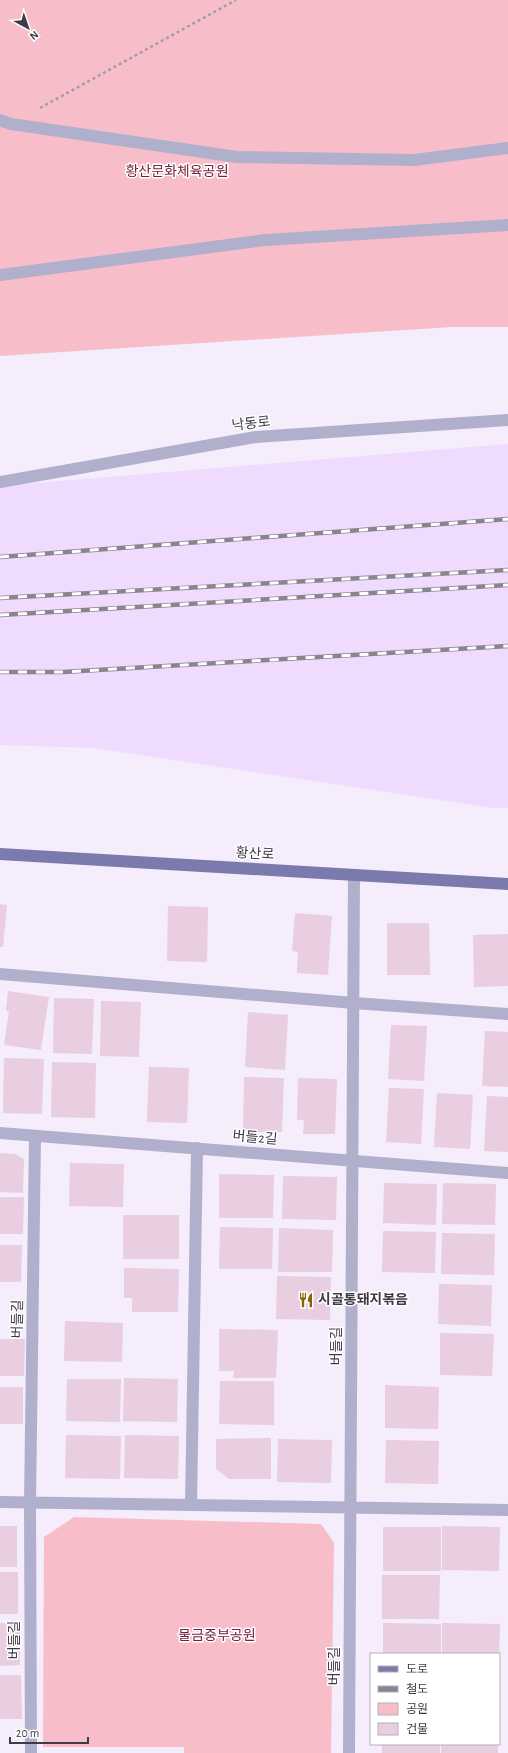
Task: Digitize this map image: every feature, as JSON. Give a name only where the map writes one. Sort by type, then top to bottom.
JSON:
[{"type":"main road","name":"황산로","points":[[0,854],[508,884]]},
{"type":"street","points":[[6,122],[237,157],[414,160],[508,148]]},
{"type":"street","points":[[0,275],[265,240],[508,225]]},
{"type":"street","name":"낙동로","points":[[0,482],[256,438],[508,420]]},
{"type":"street","name":"버들길","points":[[349,1753],[354,1160],[354,875]]},
{"type":"street","points":[[0,974],[508,1014]]},
{"type":"street","name":"버들2길","points":[[0,1133],[508,1173]]},
{"type":"street","name":"버들길","points":[[31,1753],[30,1503],[35,1136]]},
{"type":"street","points":[[191,1505],[197,1148]]},
{"type":"street","points":[[0,1502],[508,1510]]},
{"type":"path","points":[[6,122],[236,0]]},
{"type":"shaded area","points":[[508,444],[508,808],[493,808],[94,748],[0,745],[0,486]]},
{"type":"green space","name":"황산문화체육공원","points":[[0,0],[508,0],[508,327],[452,327],[0,356]]},
{"type":"green space","name":"물금중부공원","points":[[74,1517],[321,1524],[334,1543],[331,1753],[184,1753],[184,1747],[43,1747],[44,1537]]},
{"type":"building","points":[[0,904],[7,905],[3,947],[0,947]]},
{"type":"building","points":[[168,906],[208,907],[207,962],[167,961]]},
{"type":"building","points":[[295,913],[332,916],[328,975],[297,973],[298,952],[292,951]]},
{"type":"building","points":[[387,923],[429,923],[430,975],[387,975]]},
{"type":"building","points":[[508,934],[508,986],[474,987],[473,935]]},
{"type":"building","points":[[8,991],[49,997],[41,1050],[4,1045],[9,1011],[6,1011]]},
{"type":"building","points":[[54,998],[94,999],[92,1054],[53,1053]]},
{"type":"building","points":[[101,1001],[141,1002],[139,1057],[100,1056]]},
{"type":"building","points":[[248,1012],[288,1015],[285,1070],[245,1067]]},
{"type":"building","points":[[391,1025],[427,1026],[424,1081],[388,1079]]},
{"type":"building","points":[[485,1031],[508,1032],[508,1087],[482,1086]]},
{"type":"building","points":[[4,1058],[44,1059],[42,1114],[3,1113]]},
{"type":"building","points":[[52,1062],[96,1063],[95,1118],[51,1117]]},
{"type":"building","points":[[149,1067],[189,1068],[187,1123],[147,1122]]},
{"type":"building","points":[[244,1077],[284,1078],[282,1132],[243,1132]]},
{"type":"building","points":[[298,1078],[337,1079],[335,1134],[303,1134],[304,1120],[297,1120]]},
{"type":"building","points":[[389,1088],[424,1089],[421,1144],[386,1142]]},
{"type":"building","points":[[437,1093],[473,1095],[470,1149],[434,1147]]},
{"type":"building","points":[[487,1096],[508,1097],[508,1152],[484,1151]]},
{"type":"building","points":[[0,1153],[15,1154],[24,1159],[23,1193],[0,1192]]},
{"type":"building","points":[[70,1163],[124,1164],[123,1207],[69,1206]]},
{"type":"building","points":[[219,1174],[274,1175],[273,1218],[219,1218]]},
{"type":"building","points":[[283,1176],[337,1177],[336,1220],[282,1219]]},
{"type":"building","points":[[384,1183],[437,1184],[436,1225],[383,1223]]},
{"type":"building","points":[[443,1183],[496,1184],[495,1225],[442,1224]]},
{"type":"building","points":[[0,1197],[24,1197],[23,1234],[0,1234]]},
{"type":"building","points":[[123,1215],[179,1215],[179,1259],[123,1259]]},
{"type":"building","points":[[220,1227],[273,1228],[272,1269],[219,1269]]},
{"type":"building","points":[[279,1228],[333,1230],[332,1272],[278,1272]]},
{"type":"building","points":[[383,1231],[436,1232],[435,1273],[382,1272]]},
{"type":"building","points":[[442,1233],[495,1234],[494,1275],[441,1274]]},
{"type":"building","points":[[0,1245],[22,1245],[21,1282],[0,1282]]},
{"type":"building","points":[[124,1268],[179,1269],[178,1312],[132,1312],[132,1298],[124,1298]]},
{"type":"building","points":[[277,1276],[331,1277],[330,1320],[276,1319]]},
{"type":"building","points":[[439,1284],[492,1285],[491,1326],[438,1324]]},
{"type":"building","points":[[65,1321],[123,1323],[122,1362],[64,1361]]},
{"type":"building","points":[[219,1329],[278,1330],[276,1378],[233,1378],[234,1371],[219,1371]]},
{"type":"building","points":[[440,1333],[494,1334],[492,1376],[440,1375]]},
{"type":"building","points":[[0,1339],[25,1339],[24,1376],[0,1376]]},
{"type":"building","points":[[124,1378],[178,1379],[177,1422],[123,1421]]},
{"type":"building","points":[[67,1379],[121,1379],[120,1422],[66,1421]]},
{"type":"building","points":[[220,1381],[274,1381],[274,1425],[219,1424]]},
{"type":"building","points":[[385,1385],[439,1387],[438,1429],[385,1428]]},
{"type":"building","points":[[0,1387],[23,1387],[23,1424],[0,1424]]},
{"type":"building","points":[[66,1435],[121,1436],[120,1479],[65,1478]]},
{"type":"building","points":[[125,1435],[179,1436],[178,1479],[124,1478]]},
{"type":"building","points":[[271,1438],[271,1479],[229,1479],[216,1469],[216,1439]]},
{"type":"building","points":[[278,1439],[332,1440],[331,1483],[277,1482]]},
{"type":"building","points":[[386,1440],[439,1441],[438,1484],[385,1483]]},
{"type":"building","points":[[0,1526],[17,1526],[17,1567],[0,1567]]},
{"type":"building","points":[[442,1526],[500,1527],[499,1571],[442,1570]]},
{"type":"building","points":[[383,1527],[441,1527],[441,1571],[383,1571]]},
{"type":"building","points":[[0,1572],[18,1572],[18,1614],[0,1614]]},
{"type":"building","points":[[382,1575],[440,1575],[439,1619],[382,1619]]},
{"type":"building","points":[[0,1623],[20,1623],[20,1665],[0,1666]]},
{"type":"building","points":[[383,1623],[441,1624],[441,1653],[383,1653]]},
{"type":"building","points":[[442,1623],[500,1624],[499,1653],[442,1653]]},
{"type":"building","points":[[0,1675],[21,1675],[22,1719],[0,1719]]},
{"type":"building","points":[[382,1745],[440,1745],[440,1753],[382,1753]]},
{"type":"building","points":[[441,1745],[498,1745],[498,1753],[441,1753]]},
{"type":"railway","points":[[0,557],[508,519]]},
{"type":"railway","points":[[0,598],[508,570]]},
{"type":"railway","points":[[0,615],[508,585]]},
{"type":"railway","points":[[0,672],[63,672],[508,646]]},
{"type":"place","name":"시골통돼지볶음","points":[[306,1300]]}]
